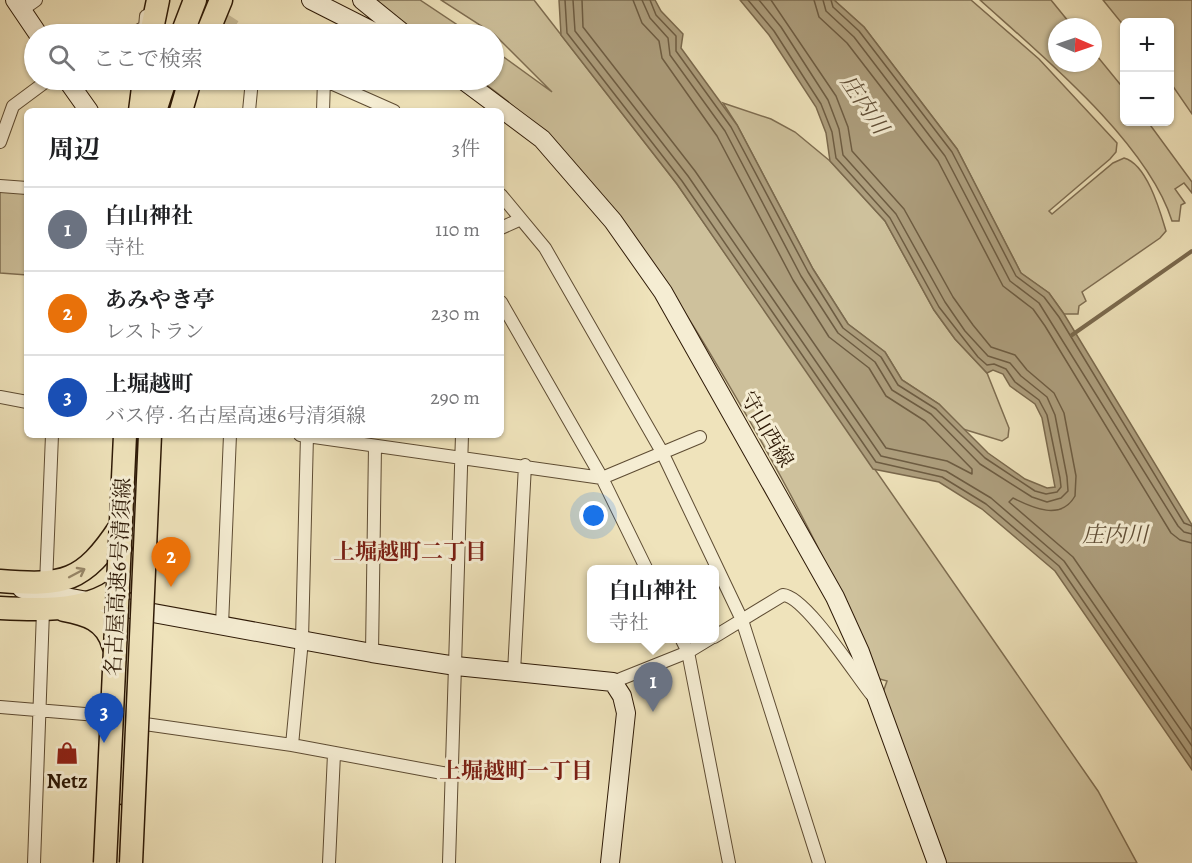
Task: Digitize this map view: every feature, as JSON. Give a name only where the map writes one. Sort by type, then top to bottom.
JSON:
[{"type":"highway","points":[[153,24],[158,0]]},
{"type":"highway","points":[[176,24],[180,0]]},
{"type":"highway","points":[[186,24],[195,0]]},
{"type":"highway","points":[[211,24],[221,0]]},
{"type":"highway","points":[[140,108],[143,90]]},
{"type":"highway","points":[[156,108],[163,90]]},
{"type":"highway","points":[[167,90],[167,108]]},
{"type":"highway","points":[[182,108],[187,90]]},
{"type":"highway","points":[[117,608],[124,438]]},
{"type":"highway","name":"名古屋高速6号清須線","points":[[104,863],[124,438]]},
{"type":"highway","name":"名古屋高速6号清須線","points":[[132,863],[150,518],[150,438]]},
{"type":"highway","points":[[113,645],[104,626],[117,608],[145,551],[157,438]]},
{"type":"highway","points":[[118,863],[135,582],[150,518]]},
{"type":"highway","points":[[0,583],[46,584],[72,576],[92,564],[120,527]]},
{"type":"highway","points":[[0,608],[52,610],[117,608]]},
{"type":"street","points":[[145,24],[149,0]]},
{"type":"street","points":[[311,0],[358,24]]},
{"type":"street","points":[[362,0],[392,24]]},
{"type":"street","points":[[25,3],[34,24]]},
{"type":"street","points":[[0,142],[13,106],[35,90]]},
{"type":"street","points":[[74,90],[87,108]]},
{"type":"street","points":[[249,108],[251,90]]},
{"type":"street","points":[[322,108],[323,90]]},
{"type":"street","points":[[347,90],[387,108]]},
{"type":"street","name":"守山西線","points":[[476,90],[500,108]]},
{"type":"street","name":"守山西線","points":[[504,111],[542,139],[613,221],[663,292],[835,597],[879,704],[937,863]]},
{"type":"street","points":[[0,186],[24,188]]},
{"type":"street","points":[[504,199],[545,248],[662,452],[716,565]]},
{"type":"street","points":[[504,227],[521,219]]},
{"type":"street","points":[[504,307],[602,478],[645,565]]},
{"type":"street","points":[[0,397],[24,401]]},
{"type":"street","points":[[323,438],[375,446],[388,441],[462,456],[602,478],[700,437]]},
{"type":"street","points":[[46,584],[52,438]]},
{"type":"street","points":[[222,626],[230,438]]},
{"type":"street","points":[[292,745],[302,640],[304,438]]},
{"type":"street","points":[[449,863],[462,438]]},
{"type":"street","points":[[372,653],[375,446]]},
{"type":"street","points":[[514,672],[525,465]]},
{"type":"street","points":[[117,608],[150,518]]},
{"type":"street","points":[[719,572],[742,620],[819,863]]},
{"type":"street","points":[[0,583],[117,608],[372,653],[456,666],[612,682],[688,652],[704,643]]},
{"type":"street","points":[[719,634],[783,595],[790,596],[805,608],[879,704]]},
{"type":"street","points":[[117,608],[141,647],[132,863]]},
{"type":"street","points":[[34,863],[41,711],[52,610]]},
{"type":"street","points":[[683,643],[688,652],[729,863]]},
{"type":"street","points":[[104,863],[113,645]]},
{"type":"street","points":[[610,863],[626,713],[622,696],[612,682]]},
{"type":"street","points":[[0,707],[109,716]]},
{"type":"street","points":[[138,723],[292,745],[453,775]]},
{"type":"street","points":[[329,863],[334,754]]},
{"type":"shaded area","points":[[371,0],[420,0],[456,24],[404,24]]},
{"type":"shaded area","points":[[441,0],[534,0],[677,184],[1098,791],[1137,863],[937,863],[879,704],[887,681],[876,678],[817,545],[783,481],[721,371],[632,234],[562,152],[523,114],[493,90],[504,90],[504,57],[552,92],[504,44],[504,24],[478,24]]},
{"type":"shaded area","points":[[834,0],[971,0],[1039,59],[1048,69],[1048,72],[1051,72],[1117,143],[1116,152],[1110,159],[1049,211],[1052,214],[1113,163],[1124,158],[1132,162],[1146,178],[1166,231],[1160,238],[1082,292],[1086,301],[1079,306],[1078,314],[1064,314],[1049,293],[1021,273],[957,149],[864,27]]},
{"type":"shaded area","points":[[980,0],[1051,0],[1066,18],[1048,18],[1048,61]]},
{"type":"shaded area","points":[[1103,0],[1192,0],[1192,114],[1174,88],[1174,18],[1120,18],[1120,21]]},
{"type":"shaded area","points":[[1102,62],[1120,84],[1120,126],[1151,126],[1192,182],[1192,193],[1184,183],[1175,189],[1185,203],[1181,205],[1179,221],[1172,221],[1159,191],[1140,161],[1090,102],[1061,73],[1102,72]]},
{"type":"shaded area","points":[[723,103],[771,119],[795,132],[830,161],[885,221],[934,310],[955,339],[987,373],[1009,428],[1008,437],[1002,441],[963,429],[939,404],[902,380],[885,352],[848,324],[813,269],[737,125]]},
{"type":"shaded area","points":[[0,188],[24,192],[24,275],[0,273]]},
{"type":"water","name":"庄内川","points":[[559,0],[655,0],[661,11],[683,34],[681,48],[737,125],[813,269],[848,324],[885,352],[902,380],[939,404],[988,453],[1025,479],[1047,488],[1055,487],[1042,418],[1035,404],[1010,386],[1003,374],[993,370],[987,373],[955,339],[934,310],[885,221],[830,161],[826,133],[816,107],[769,35],[740,0],[834,0],[864,27],[957,149],[1021,273],[1049,293],[1064,314],[1192,525],[1192,770],[1055,571],[982,509],[939,482],[873,469],[677,184],[561,35]]},
{"type":"waterway","points":[[1072,335],[1192,251]]},
{"type":"tunnel","points":[[195,0],[232,24]]},
{"type":"place","name":"あみやき亭","points":[[171,587]]},
{"type":"place","name":"白山神社","points":[[653,712]]},
{"type":"place","name":"上堀越町","points":[[104,743]]},
{"type":"place","name":"Netz","points":[[67,753]]},
{"type":"district","name":"上堀越町二丁目","points":[[410,551]]},
{"type":"district","name":"上堀越町一丁目","points":[[516,770]]}]
